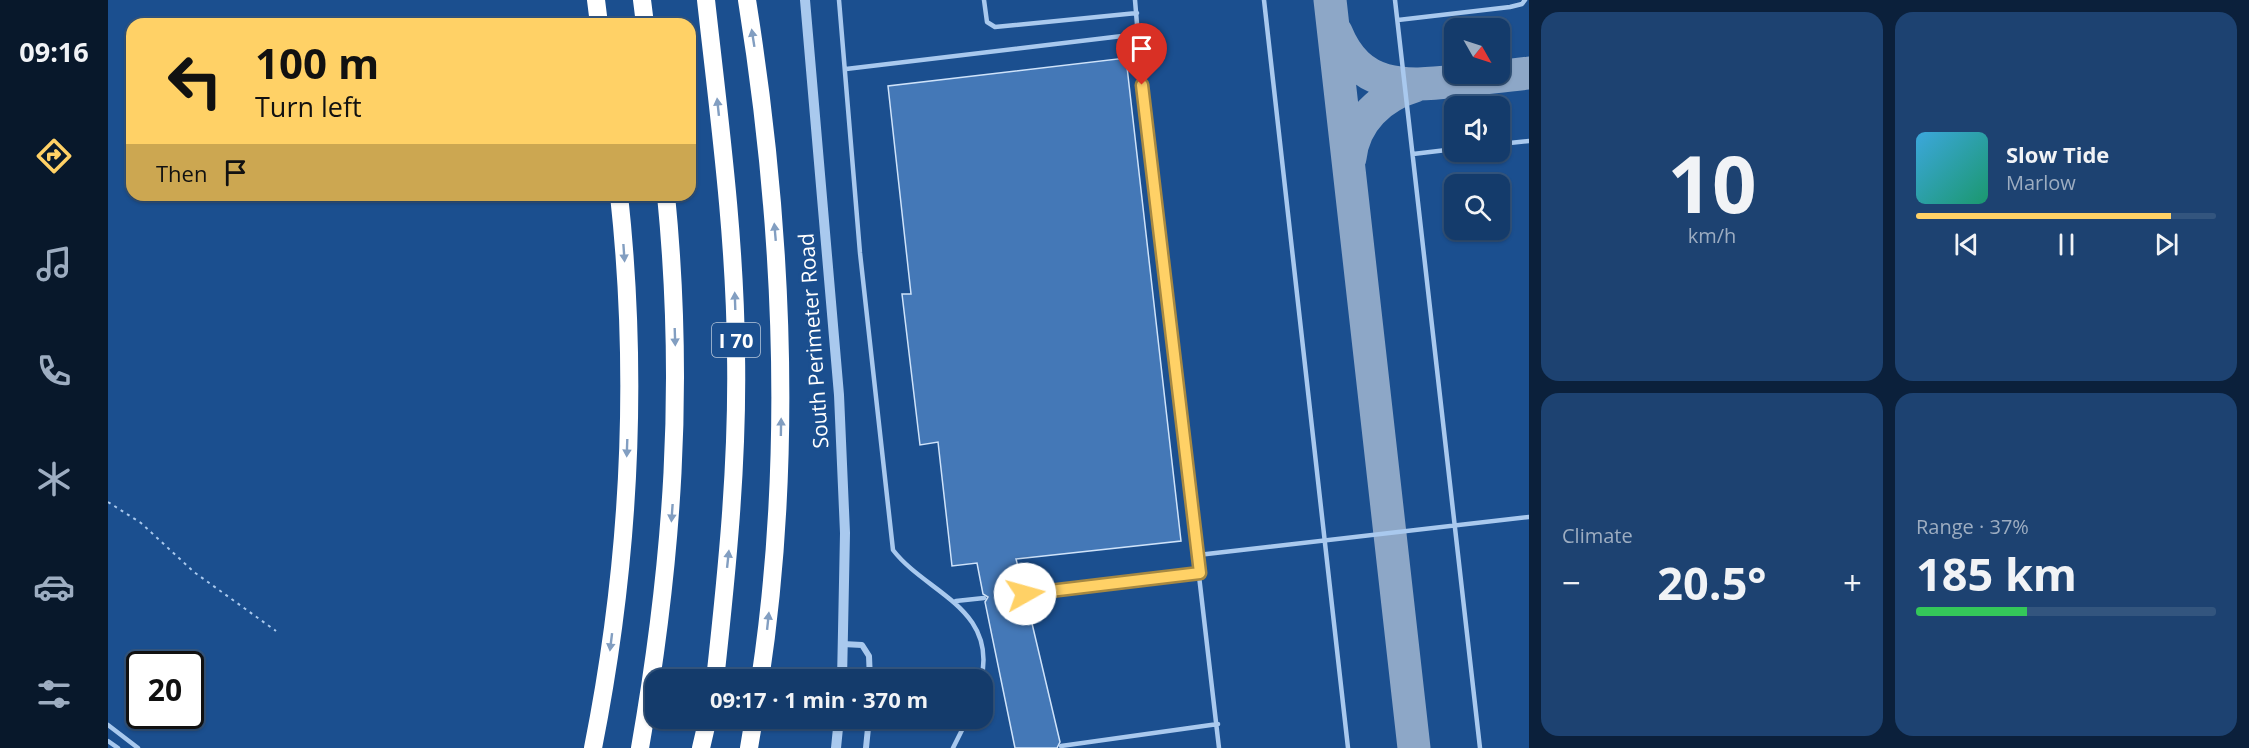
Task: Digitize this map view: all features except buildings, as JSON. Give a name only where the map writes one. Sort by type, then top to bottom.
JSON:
[{"type":"highway","points":[[596,0],[598,18]]},
{"type":"highway","points":[[642,0],[644,18]]},
{"type":"highway","name":"I 70","points":[[706,0],[732,242],[736,351],[733,502],[716,669]]},
{"type":"highway","points":[[747,0],[770,184],[781,366],[778,488],[768,619],[761,669]]},
{"type":"highway","points":[[593,748],[608,666],[624,521],[629,351],[619,201]]},
{"type":"highway","points":[[640,748],[664,596],[673,490],[675,346],[666,201]]},
{"type":"highway","points":[[701,748],[705,729]]},
{"type":"highway","points":[[749,748],[752,729]]},
{"type":"street","name":"South Perimeter Road","points":[[805,0],[839,395],[845,533],[842,669]]},
{"type":"street","points":[[843,644],[862,645],[869,656],[870,669]]},
{"type":"street","points":[[836,748],[838,729]]},
{"type":"street","points":[[866,748],[868,729]]},
{"type":"lane","points":[[839,0],[860,253],[893,550],[902,562],[956,601],[978,632],[984,669]]},
{"type":"lane","points":[[984,0],[987,22],[995,27],[1137,13]]},
{"type":"lane","points":[[1135,0],[1142,85],[1154,157],[1220,748]]},
{"type":"lane","points":[[1264,0],[1348,748]]},
{"type":"lane","points":[[1395,0],[1480,748]]},
{"type":"lane","points":[[1398,20],[1510,7],[1522,4],[1525,0]]},
{"type":"lane","points":[[846,69],[1139,34]]},
{"type":"lane","points":[[1510,143],[1529,141]]},
{"type":"lane","points":[[1413,154],[1444,150]]},
{"type":"lane","points":[[1198,555],[1529,517]]},
{"type":"lane","points":[[1025,594],[1200,573]]},
{"type":"lane","points":[[956,601],[984,598]]},
{"type":"lane","points":[[1061,746],[1218,724]]},
{"type":"lane","points":[[108,725],[138,748]]},
{"type":"lane","points":[[953,748],[962,729]]},
{"type":"lane","points":[[108,741],[118,748]]},
{"type":"path","points":[[108,502],[141,523],[194,572],[276,631]]},
{"type":"taxiway","points":[[1330,0],[1414,748]]},
{"type":"taxiway","points":[[1336,32],[1357,65],[1385,80],[1418,84],[1529,73]]},
{"type":"taxiway","points":[[1350,158],[1357,133],[1371,112],[1391,96],[1415,86]]},
{"type":"route","points":[[1025,594],[1200,573],[1142,85]]}]
